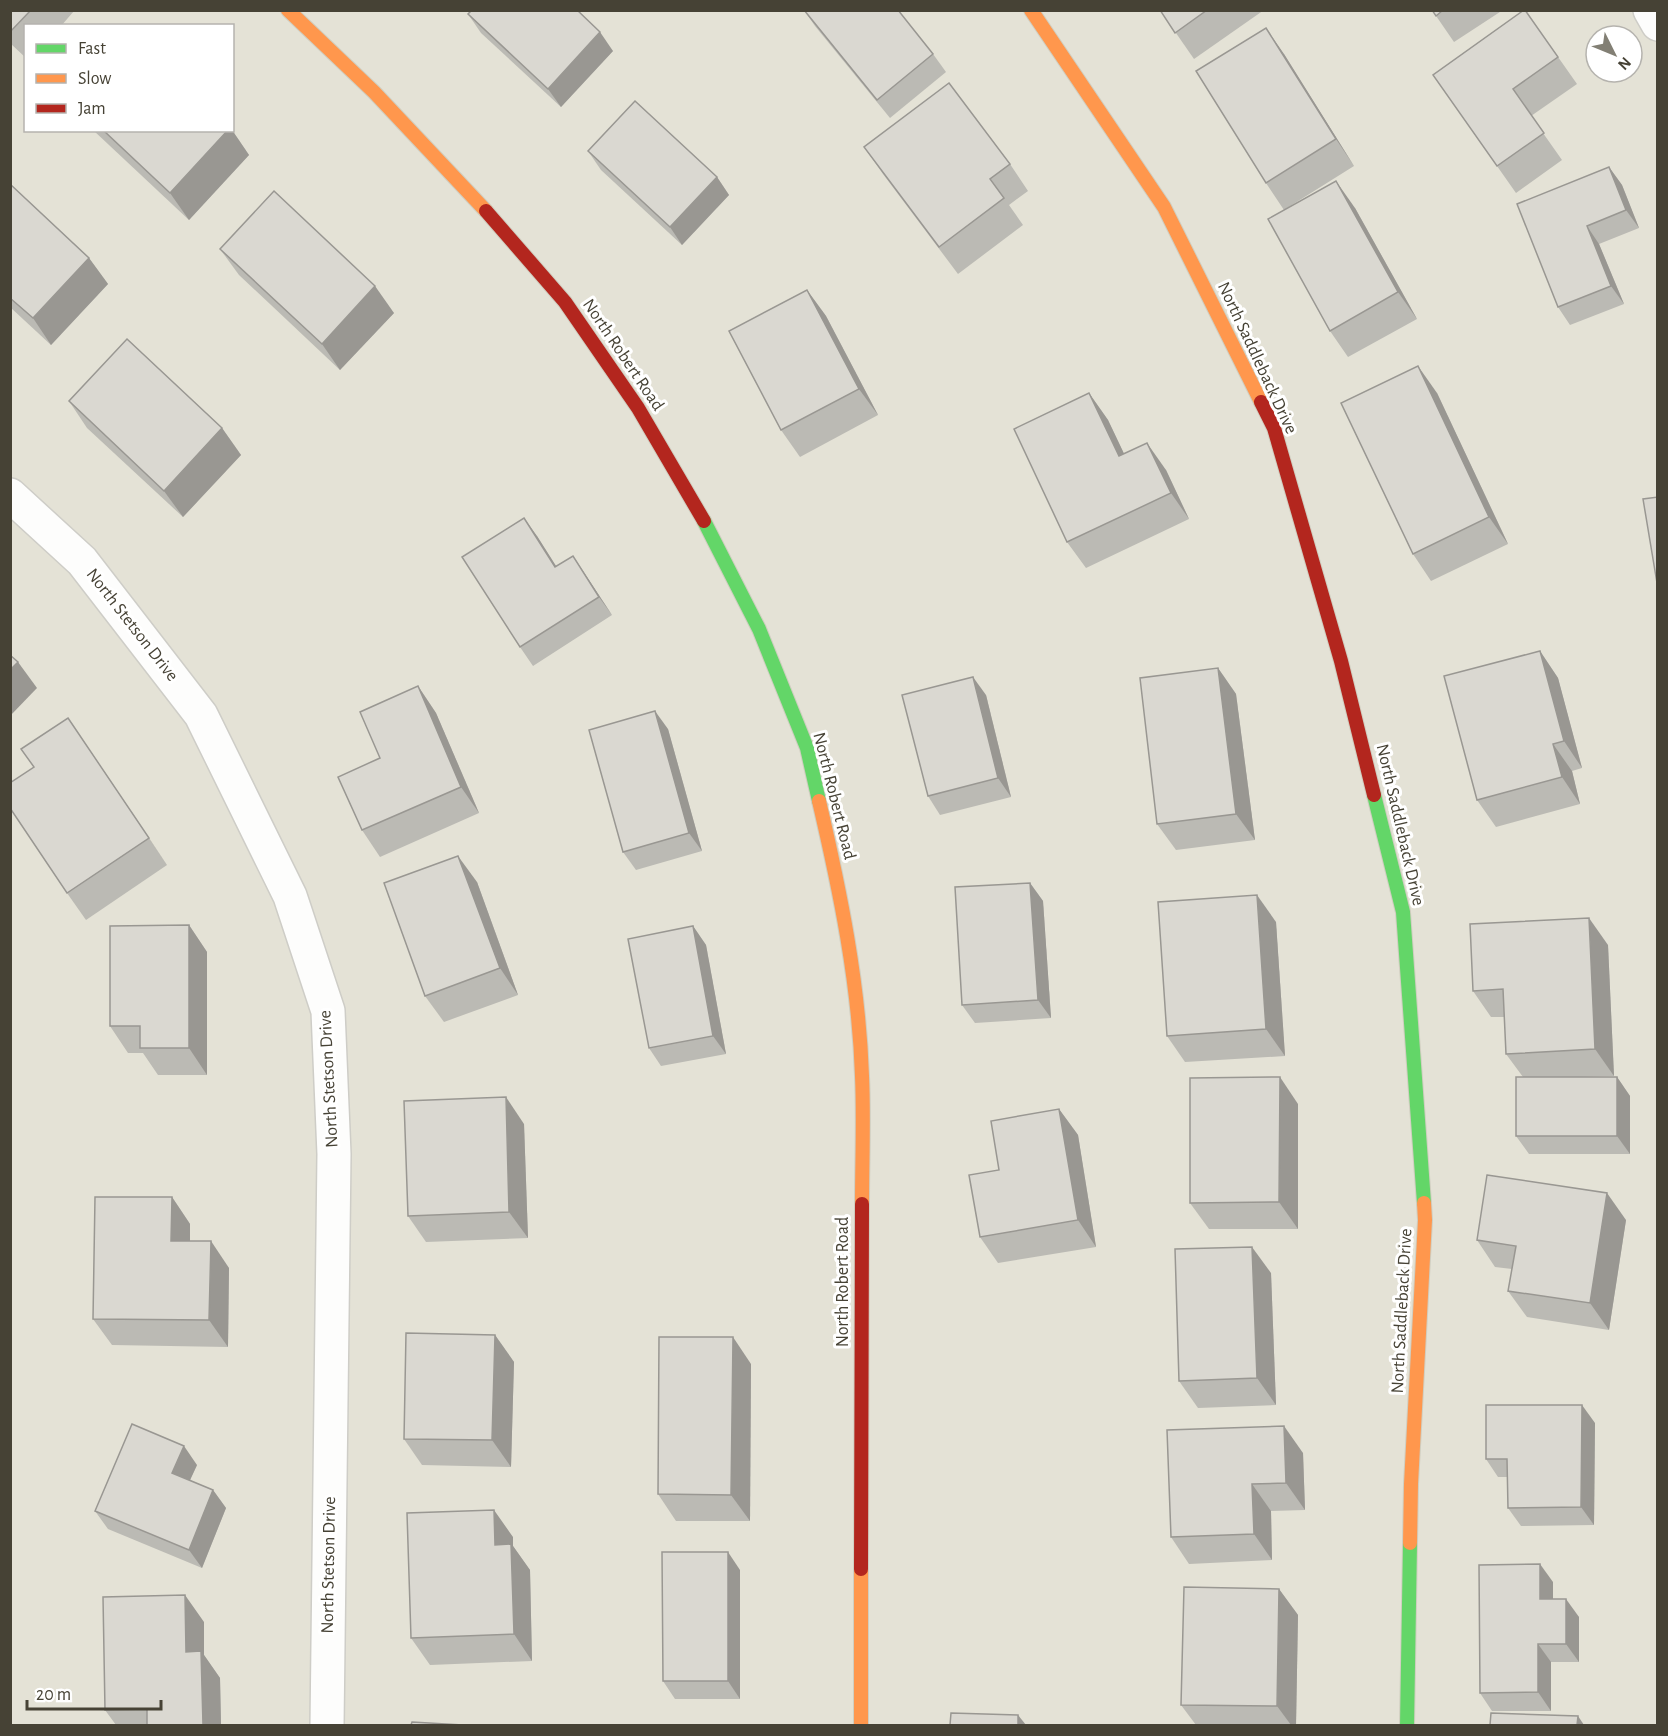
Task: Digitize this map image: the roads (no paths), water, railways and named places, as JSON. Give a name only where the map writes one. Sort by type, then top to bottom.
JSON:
[{"type":"main road","name":"North Robert Road","points":[[288,10],[374,92],[479,203],[565,302],[638,408],[700,514],[759,630],[807,748],[831,851],[851,959],[862,1075],[861,1725]]},
{"type":"main road","name":"North Saddleback Drive","points":[[1030,10],[1164,207],[1274,428],[1341,661],[1403,912],[1425,1220],[1411,1484],[1407,1725]]},
{"type":"street","points":[[1650,10],[1658,24]]},
{"type":"street","name":"North Stetson Drive","points":[[10,495],[82,561],[201,715],[290,896],[328,1011],[334,1154],[327,1725]]}]
